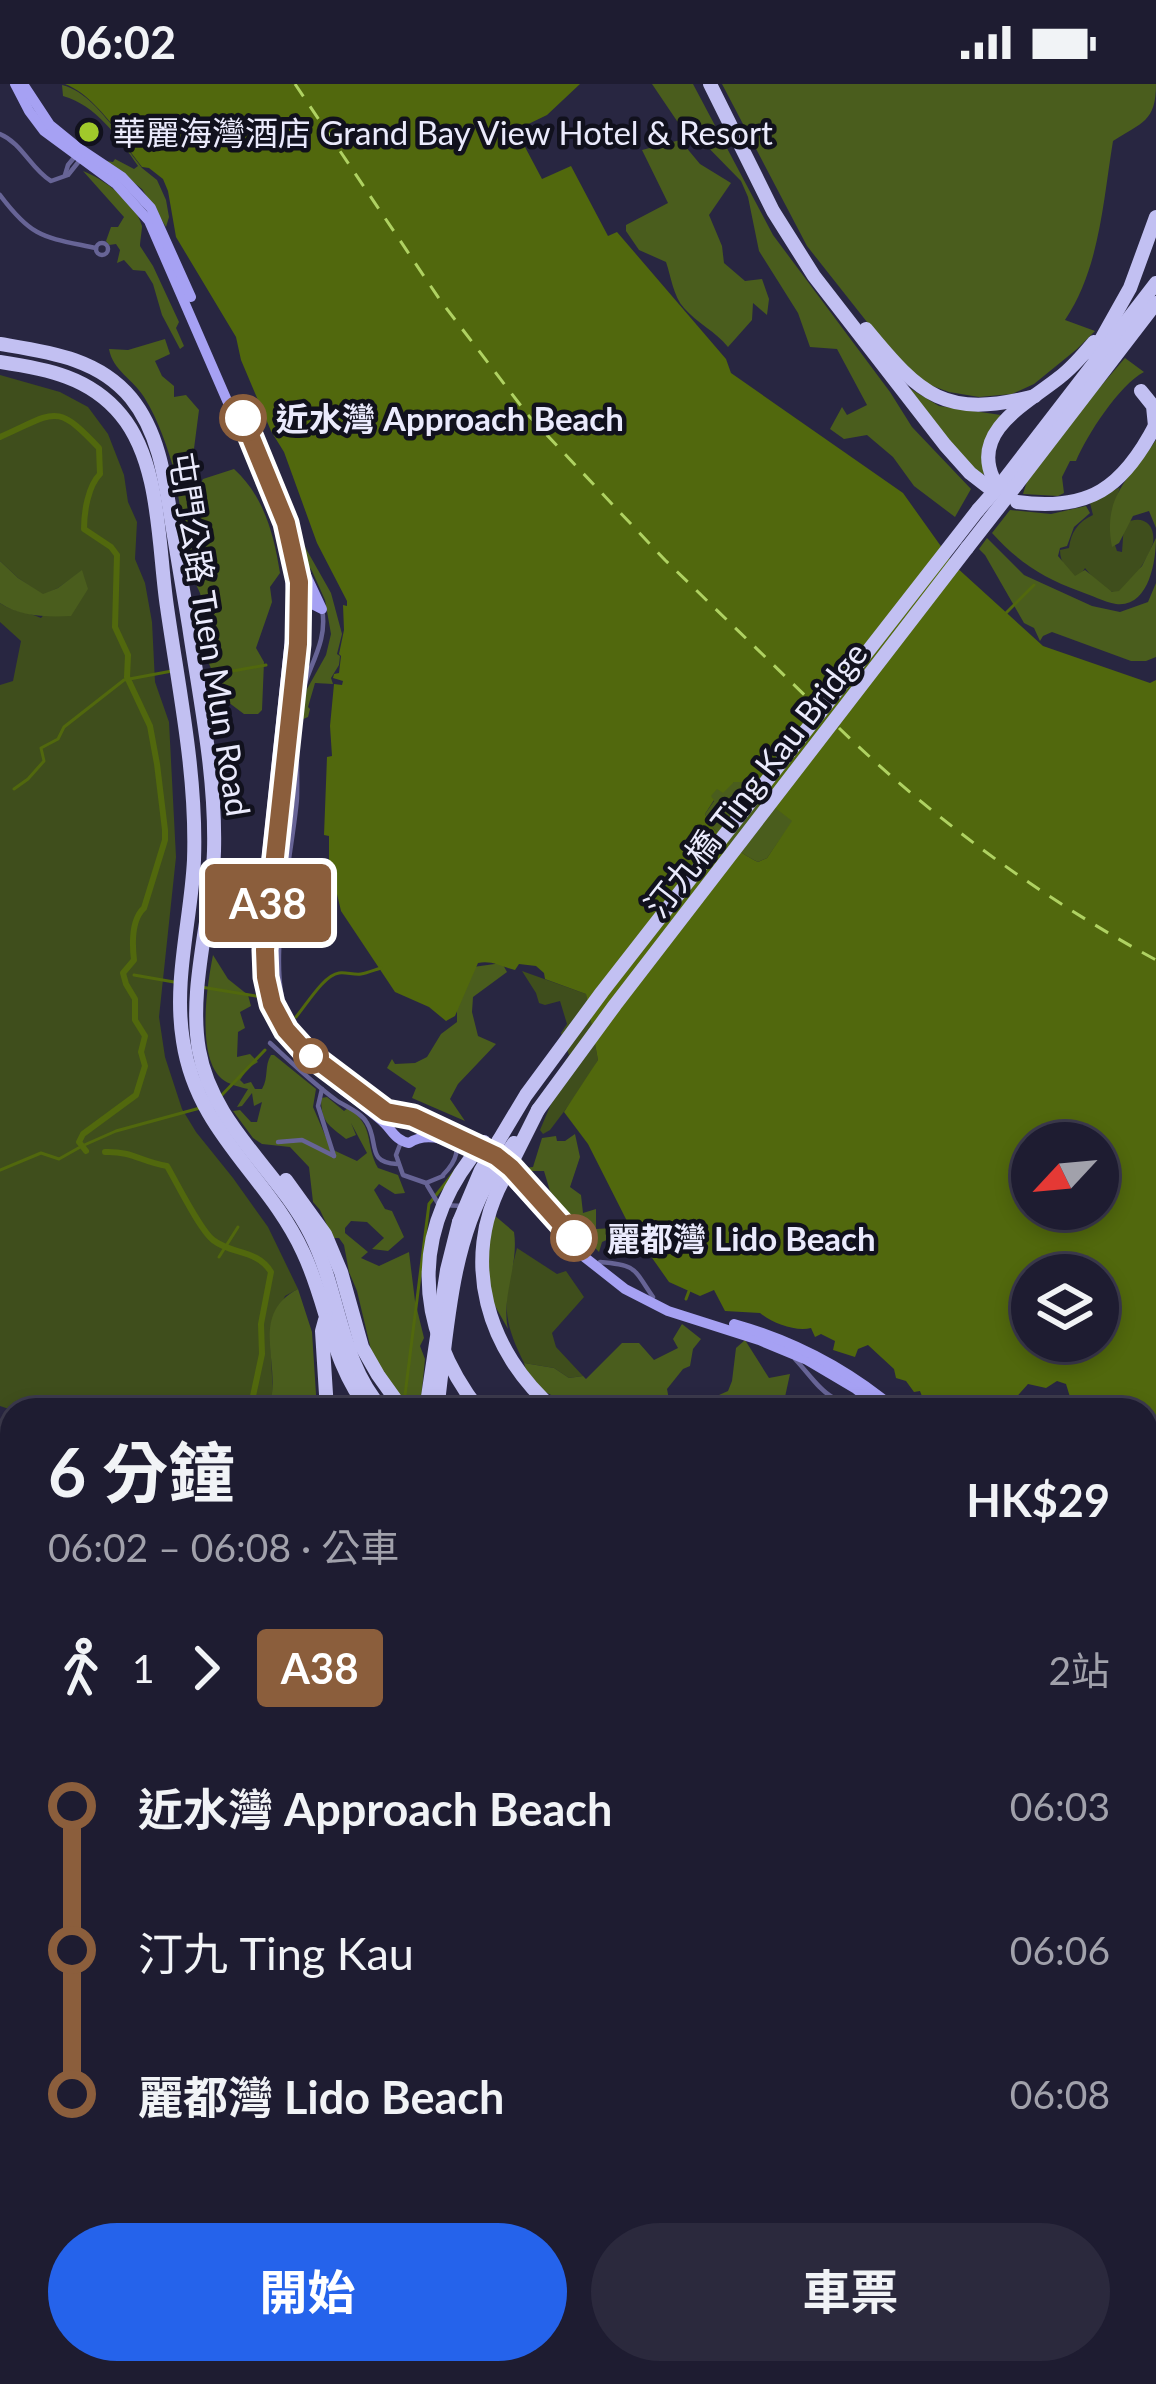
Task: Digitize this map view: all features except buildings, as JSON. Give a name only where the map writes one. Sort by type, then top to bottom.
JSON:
[{"type":"highway","points":[[714,84],[783,228],[826,292],[970,473],[1010,490],[1071,504],[1104,490],[1127,471],[1155,425],[1153,406],[1141,391]]},
{"type":"highway","points":[[739,136],[823,275],[896,364],[947,400],[978,406],[1035,395]]},
{"type":"highway","points":[[1010,490],[1113,320],[1136,275],[1156,217]]},
{"type":"highway","points":[[1045,428],[1156,284]]},
{"type":"highway","points":[[1010,490],[1156,304]]},
{"type":"highway","points":[[1099,378],[1156,318]]},
{"type":"highway","points":[[1010,490],[987,462],[991,441],[1004,422],[1069,370],[1113,320]]},
{"type":"highway","name":"屯門公路 Tuen Mun Road","points":[[0,344],[80,361],[120,386],[139,409],[160,461],[212,781],[212,891],[196,1000],[196,1033],[214,1100],[268,1167]]},
{"type":"highway","name":"屯門公路 Tuen Mun Road","points":[[0,362],[51,370],[83,383],[113,406],[135,435],[151,482],[188,743],[194,820],[192,889],[180,992],[182,1038],[194,1084],[214,1125],[277,1206],[308,1263],[325,1317],[360,1398]]},
{"type":"highway","name":"汀九橋 Ting Kau Bridge","points":[[526,1095],[656,922],[1010,490]]},
{"type":"highway","name":"汀九橋 Ting Kau Bridge","points":[[538,1110],[1010,490]]},
{"type":"highway","points":[[428,1398],[447,1270],[461,1214],[481,1169],[526,1095]]},
{"type":"highway","points":[[471,1398],[439,1338],[429,1295],[430,1251],[454,1182],[526,1095]]},
{"type":"highway","points":[[538,1110],[494,1198],[482,1248],[484,1286],[498,1335],[528,1383],[544,1398]]},
{"type":"highway","points":[[438,1398],[460,1254],[471,1218],[495,1169],[538,1110]]},
{"type":"highway","points":[[268,1167],[305,1202],[326,1234],[362,1347],[394,1398]]},
{"type":"highway","points":[[268,1167],[322,1257],[357,1373],[375,1398]]},
{"type":"highway","points":[[325,1317],[326,1398]]},
{"type":"main road","points":[[19,84],[38,124],[131,185],[156,217],[274,490],[300,611],[265,950],[268,991],[278,1017],[299,1046],[374,1106],[409,1115],[494,1159],[600,1262],[653,1297],[775,1337],[876,1398]]},
{"type":"main road","points":[[291,555],[313,585],[322,609]]},
{"type":"main road","points":[[291,555],[293,623],[262,893],[259,979],[271,1017],[293,1049],[397,1137],[409,1143],[418,1137],[460,1142]]},
{"type":"main road","points":[[300,611],[312,604],[322,609]]},
{"type":"main road","points":[[397,1137],[394,1123],[400,1116]]},
{"type":"main road","points":[[417,1119],[418,1137]]},
{"type":"main road","points":[[494,1159],[578,1252],[625,1289],[668,1311],[812,1358]]},
{"type":"street","points":[[0,134],[12,139],[47,179],[65,176],[80,154]]},
{"type":"street","points":[[0,195],[32,231],[96,248]]},
{"type":"street","points":[[322,609],[321,646],[299,703],[296,800],[278,980],[290,1021],[310,1042],[380,1097],[446,1122],[455,1135],[454,1162],[443,1175],[426,1183],[408,1178],[397,1164],[397,1137]]},
{"type":"street","points":[[270,1043],[368,1123],[377,1158],[397,1164]]},
{"type":"street","points":[[278,1142],[302,1140],[334,1156],[318,1106],[322,1089]]},
{"type":"street","points":[[426,1183],[443,1207],[482,1206]]},
{"type":"street","points":[[787,1351],[832,1398]]},
{"type":"street","points":[[868,1398],[871,1395]]},
{"type":"shaded area","points":[[65,84],[580,84],[547,115],[516,130],[542,179],[571,166],[608,236],[617,232],[726,359],[731,373],[903,493],[955,566],[1043,646],[1150,683],[1156,680],[1156,1398],[1070,1398],[1066,1384],[1057,1381],[1046,1388],[1028,1384],[1016,1398],[923,1398],[920,1391],[914,1392],[906,1381],[896,1378],[894,1369],[868,1345],[858,1349],[855,1357],[833,1350],[835,1341],[821,1334],[815,1337],[811,1328],[785,1326],[760,1313],[725,1311],[714,1290],[700,1296],[669,1282],[650,1255],[652,1241],[640,1228],[630,1227],[588,1144],[564,1112],[598,1060],[586,994],[545,979],[536,966],[519,964],[515,970],[483,962],[478,963],[455,1016],[446,1021],[429,1007],[395,992],[341,911],[329,860],[329,836],[324,835],[334,684],[343,681],[333,678],[339,673],[347,601],[317,543],[284,452],[241,360],[236,337],[176,237],[163,179],[142,167],[107,118]],"holes":[[[734,782],[741,782],[792,821],[767,858],[758,862],[721,836],[705,814],[717,789],[723,793]]]},
{"type":"shaded area","points":[[652,84],[693,84],[773,235],[912,427],[971,489],[955,517],[914,486],[893,457],[867,435],[844,439],[830,429],[842,407],[847,415],[867,405],[837,349],[810,347],[798,313],[759,251],[741,181],[677,121]]},
{"type":"shaded area","points":[[722,84],[1156,84],[1150,114],[1113,141],[1093,256],[1065,320],[1095,331],[1034,384],[1012,394],[979,397],[919,381],[807,246]]},
{"type":"shaded area","points":[[62,85],[93,104],[142,168],[157,180],[166,200],[166,227],[142,189],[106,161],[138,166],[123,145],[96,115],[63,96]]},
{"type":"shaded area","points":[[680,140],[700,164],[731,183],[709,215],[724,263],[745,281],[762,279],[769,299],[767,315],[753,303],[752,320],[728,347],[680,303],[666,262],[639,250],[626,231],[626,225],[668,203],[642,150]]},
{"type":"shaded area","points":[[83,171],[118,193],[139,217],[140,246],[179,322],[176,328],[184,346],[180,349],[145,271],[133,270],[124,260],[117,263],[120,250],[106,241],[111,227],[118,227],[124,217]]},
{"type":"shaded area","points":[[165,339],[170,354],[155,361],[162,376],[174,386],[174,397],[186,395],[199,410],[192,464],[175,473],[149,406],[109,349],[128,350]]},
{"type":"shaded area","points":[[1125,358],[1144,372],[1114,399],[1076,461],[1070,461],[1062,477],[1064,493],[1023,494],[1027,481]]},
{"type":"shaded area","points":[[0,375],[60,392],[88,407],[108,434],[137,522],[135,559],[152,622],[155,682],[169,722],[176,857],[159,1017],[165,1057],[182,1109],[268,1227],[298,1289],[285,1296],[270,1336],[272,1398],[0,1398],[0,685],[13,681],[21,641],[0,622],[0,603],[41,618],[82,571],[43,595],[0,561]]},
{"type":"shaded area","points":[[901,383],[939,406],[1001,415],[986,442],[985,472],[980,479]]},
{"type":"shaded area","points":[[1156,440],[1156,528],[1149,511],[1133,516],[1112,547],[1115,501]]},
{"type":"shaded area","points":[[234,469],[253,491],[266,517],[280,573],[270,587],[272,602],[256,648],[264,662],[258,714],[244,714],[224,699],[207,659],[207,626],[192,576],[177,489],[198,489],[203,479]]},
{"type":"shaded area","points":[[1120,487],[1113,527],[1117,551],[1122,552],[1124,524],[1130,521],[1146,522],[1153,543],[1120,594],[1102,589],[1085,568],[1078,580],[1063,563],[1060,550],[1069,548],[1076,528],[1093,515],[1090,503]]},
{"type":"shaded area","points":[[1086,506],[1090,513],[1074,527],[1058,556],[1075,576],[1085,570],[1112,592],[1119,591],[1142,566],[1156,538],[1148,581],[1136,599],[1107,602],[1054,580],[1021,560],[992,533],[1010,510],[1051,514]]},
{"type":"shaded area","points":[[987,538],[1024,575],[1092,606],[1120,612],[1148,602],[1156,583],[1156,657],[1131,661],[1052,632],[1040,641],[979,549]]},
{"type":"shaded area","points":[[299,545],[305,547],[331,593],[342,634],[333,684],[315,683],[308,717],[301,720],[307,689],[326,655],[331,634],[325,600]]},
{"type":"shaded area","points":[[0,561],[43,594],[82,570],[88,589],[71,616],[16,611],[0,603]]},
{"type":"shaded area","points":[[741,782],[793,821],[767,858],[758,862],[721,836],[705,814],[717,788]]},
{"type":"shaded area","points":[[213,955],[228,979],[248,995],[251,1006],[240,1012],[245,1028],[238,1032],[237,1057],[250,1054],[258,1062],[240,1080],[262,1089],[274,1055],[316,1089],[313,1107],[331,1149],[357,1161],[367,1153],[351,1123],[356,1135],[346,1139],[327,1123],[321,1098],[327,1097],[363,1122],[378,1168],[398,1175],[405,1193],[395,1194],[379,1184],[374,1190],[385,1209],[392,1211],[404,1237],[388,1251],[372,1249],[384,1238],[367,1222],[351,1221],[345,1233],[368,1252],[361,1258],[379,1266],[409,1252],[424,1338],[420,1346],[425,1359],[421,1398],[401,1398],[372,1354],[344,1245],[333,1238],[313,1202],[309,1167],[290,1147],[262,1144],[253,1138],[233,1111],[240,1110],[257,1122],[262,1102],[254,1106],[252,1093],[237,1107],[248,1089],[230,1084],[214,1069],[206,1038]]},
{"type":"shaded area","points":[[502,963],[507,972],[473,997],[478,1036],[496,1044],[450,1099],[465,1121],[412,1098],[416,1088],[387,1068],[392,1059],[395,1064],[415,1063],[427,1057],[441,1034],[457,1022],[457,997],[473,967]]},
{"type":"shaded area","points":[[522,971],[586,994],[598,1060],[581,1089],[543,1134],[540,1130],[567,1066],[569,1055],[561,1033],[567,1024],[560,1001],[539,1003]]},
{"type":"shaded area","points":[[575,1134],[580,1157],[570,1187],[581,1195],[583,1213],[596,1209],[596,1229],[613,1228],[620,1234],[602,1242],[599,1252],[566,1218],[544,1171],[523,1168],[533,1167],[542,1138],[556,1136],[557,1141],[565,1141]]},
{"type":"shaded area","points":[[494,1215],[514,1232],[508,1329],[490,1297],[487,1244]]},
{"type":"shaded area","points":[[517,1248],[557,1274],[566,1271],[584,1297],[552,1333],[556,1347],[583,1376],[569,1378],[554,1368],[524,1363],[507,1307]]},
{"type":"shaded area","points":[[298,1289],[312,1332],[316,1398],[271,1398],[270,1328],[282,1300]]},
{"type":"shaded area","points":[[682,1324],[701,1339],[693,1349],[690,1366],[667,1389],[669,1398],[557,1398],[545,1392],[524,1363],[586,1379],[622,1343],[639,1343],[654,1360],[678,1348],[673,1339]]},
{"type":"shaded area","points":[[745,1340],[769,1378],[790,1374],[785,1398],[719,1398],[732,1381],[736,1348]]},
{"type":"waterway","points":[[0,437],[54,416],[73,423],[99,448],[100,474],[92,485],[84,529],[117,555],[115,627],[128,655],[127,677],[150,726],[165,830],[135,925],[134,960],[123,973],[135,999],[135,1020],[145,1036],[141,1052],[145,1066],[136,1095],[83,1134],[79,1142],[86,1151]]},
{"type":"waterway","points":[[1006,613],[1034,585]]},
{"type":"waterway","points":[[205,676],[266,665]]},
{"type":"waterway","points":[[14,789],[44,761],[41,748],[58,739],[64,727],[124,680],[172,671]]},
{"type":"waterway","points":[[296,1017],[333,975],[381,968]]},
{"type":"waterway","points":[[134,975],[174,982]]},
{"type":"waterway","points":[[201,987],[256,996]]},
{"type":"waterway","points":[[219,1098],[265,1050]]},
{"type":"waterway","points":[[0,1170],[41,1153],[59,1159],[116,1131],[200,1108]]},
{"type":"waterway","points":[[105,1152],[167,1166],[208,1235],[220,1245],[259,1259],[271,1272],[253,1398]]},
{"type":"waterway","points":[[400,1398],[405,1395],[429,1204],[467,1156]]},
{"type":"waterway","points":[[219,1257],[238,1227]]},
{"type":"waterway","points":[[686,1299],[689,1291]]},
{"type":"ferry route","points":[[295,84],[440,300],[528,415],[665,560],[819,709]]},
{"type":"ferry route","points":[[839,728],[989,854],[1156,960]]},
{"type":"bus line","name":"A38","points":[[243,418],[279,501],[299,582],[298,644],[265,950],[272,1004],[297,1043],[374,1106],[413,1117],[496,1156],[574,1238]]},
{"type":"place","name":"華麗海灣酒店 Grand Bay View Hotel & Resort","points":[[89,132]]},
{"type":"place","name":"近水灣 Approach Beach","points":[[243,418]]},
{"type":"place","name":"麗都灣 Lido Beach","points":[[574,1238]]}]
